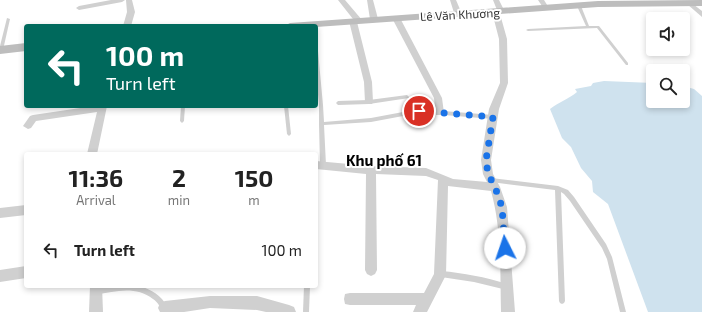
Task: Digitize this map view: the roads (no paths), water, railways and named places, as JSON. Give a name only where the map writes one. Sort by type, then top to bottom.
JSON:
[{"type":"main road","name":"Lê Văn Khương","points":[[315,24],[356,20],[498,12],[544,4],[579,6],[597,2],[702,3]]},
{"type":"main road","points":[[1,50],[24,47]]},
{"type":"street","points":[[79,8],[122,0]]},
{"type":"street","points":[[128,24],[131,12],[129,0]]},
{"type":"street","points":[[341,0],[356,20],[368,82],[369,102]]},
{"type":"street","points":[[370,0],[374,19]]},
{"type":"street","points":[[453,0],[458,14]]},
{"type":"street","points":[[496,0],[503,39],[505,78],[494,110],[486,160],[488,174],[502,207],[508,312]]},
{"type":"street","points":[[689,3],[702,15]]},
{"type":"street","points":[[396,18],[438,98],[439,113]]},
{"type":"street","points":[[28,126],[32,118],[97,108]]},
{"type":"street","points":[[92,152],[103,108]]},
{"type":"street","points":[[319,165],[372,170],[426,172],[443,178],[451,183],[493,183]]},
{"type":"street","points":[[371,270],[372,170]]},
{"type":"street","points":[[420,312],[440,274],[443,178]]},
{"type":"street","points":[[0,213],[24,210]]},
{"type":"street","points":[[0,276],[24,272]]},
{"type":"street","points":[[96,289],[96,312]]},
{"type":"street","points":[[350,299],[428,299]]},
{"type":"street","points":[[165,308],[210,302],[257,303],[289,312]]},
{"type":"lane","points":[[579,6],[588,27]]},
{"type":"lane","points":[[1,50],[8,19]]},
{"type":"lane","points":[[528,30],[598,27],[627,64]]},
{"type":"lane","points":[[338,103],[369,102],[407,97]]},
{"type":"lane","points":[[318,104],[321,124],[319,165]]},
{"type":"lane","points":[[182,121],[183,108]]},
{"type":"lane","points":[[287,108],[289,134]]},
{"type":"lane","points":[[321,124],[371,120],[419,111],[493,117]]},
{"type":"lane","points":[[493,183],[558,188],[566,192],[604,246],[610,259],[623,312]]},
{"type":"lane","points":[[558,188],[562,301]]},
{"type":"lane","points":[[440,274],[465,276],[507,287]]},
{"type":"lane","points":[[96,289],[112,288]]},
{"type":"lane","points":[[141,288],[158,300],[165,308]]},
{"type":"lane","points":[[306,312],[307,288]]},
{"type":"water","points":[[604,81],[646,83],[646,108],[690,108],[690,88],[694,89],[702,96],[702,312],[648,312],[608,204],[593,192],[592,181],[581,168],[571,147],[562,138],[550,109],[577,92],[575,89],[591,86],[593,83]]},
{"type":"district","name":"Khu phố 61","points":[[384,160]]}]
